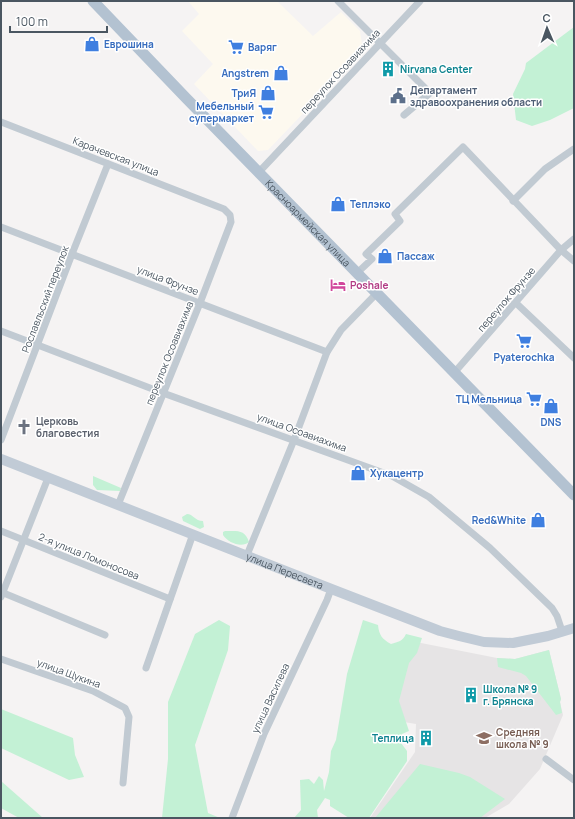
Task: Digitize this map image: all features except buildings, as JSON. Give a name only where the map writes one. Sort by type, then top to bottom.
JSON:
[{"type":"main road","name":"Красноармейская улица","points":[[93,1],[574,495]]},
{"type":"main road","name":"улица Пересвета","points":[[1,460],[440,631],[484,642],[512,643],[574,628]]},
{"type":"street","points":[[338,1],[430,93],[404,115]]},
{"type":"street","name":"переулок Осоавиахима","points":[[259,172],[420,1]]},
{"type":"street","name":"Карачевская улица","points":[[1,122],[224,209]]},
{"type":"street","points":[[357,273],[372,259],[366,254],[400,221],[395,214],[463,147],[561,250],[574,261]]},
{"type":"street","points":[[513,200],[545,169],[574,149]]},
{"type":"street","name":"Рославльский переулок","points":[[1,440],[108,164]]},
{"type":"street","name":"переулок Осоавиахима","points":[[118,505],[200,303],[231,222],[230,215],[224,209]]},
{"type":"street","name":"улица Фрунзе","points":[[1,227],[327,352]]},
{"type":"street","name":"переулок Фрунзе","points":[[454,373],[561,250],[574,239]]},
{"type":"street","points":[[247,555],[294,440],[327,352],[341,330],[377,293]]},
{"type":"street","points":[[516,303],[574,358]]},
{"type":"street","name":"улица Осоавиахима","points":[[1,331],[164,393],[392,476],[429,497],[490,548],[552,608],[557,616],[562,632]]},
{"type":"street","points":[[48,478],[2,594],[105,635]]},
{"type":"street","name":"2-я улица Ломоносова","points":[[1,531],[170,599]]},
{"type":"street","points":[[146,668],[193,534]]},
{"type":"street","name":"улица Василева","points":[[232,818],[264,734],[331,589]]},
{"type":"street","name":"улица Щукина","points":[[1,659],[93,691],[125,708],[129,717],[123,783]]},
{"type":"street","points":[[546,759],[574,780]]},
{"type":"shaded area","points":[[188,1],[277,1],[313,36],[341,12],[360,31],[363,51],[268,150],[258,151],[194,84],[213,64],[182,31],[199,14]]},
{"type":"shaded area","name":"Средняя школа № 9","points":[[416,642],[497,658],[515,659],[549,650],[561,699],[560,702],[563,715],[540,769],[509,804],[485,818],[370,818],[415,752],[416,724],[404,722],[398,701],[412,648]]},
{"type":"green space","points":[[574,27],[574,108],[550,120],[532,126],[516,120],[513,94],[525,69],[526,63]]},
{"type":"green space","points":[[93,476],[121,488],[120,491],[97,490],[93,485]]},
{"type":"green space","points":[[187,514],[203,521],[204,527],[200,529],[183,521],[182,517]]},
{"type":"green space","points":[[237,531],[243,533],[249,542],[243,545],[235,544],[225,538],[223,532]]},
{"type":"green space","points":[[219,620],[230,626],[228,650],[195,745],[208,813],[220,818],[162,818],[168,759],[168,702],[195,634]]},
{"type":"green space","points":[[363,620],[378,625],[382,636],[391,644],[402,640],[406,634],[422,638],[417,653],[409,663],[399,701],[409,731],[402,734],[401,743],[407,751],[407,761],[369,818],[349,818],[330,806],[330,800],[325,798],[317,810],[318,818],[294,818],[301,810],[300,780],[309,779],[314,784],[319,776],[323,780],[324,791],[329,772],[331,751],[336,740],[347,674]]},
{"type":"green space","points":[[549,650],[561,699],[560,702],[562,713],[556,715],[526,676],[521,673],[498,667],[497,658],[515,659]]},
{"type":"green space","points":[[1,709],[73,738],[75,755],[84,777],[69,780],[1,748]]},
{"type":"green space","points":[[420,764],[470,777],[505,799],[480,818],[375,818]]},
{"type":"green space","points":[[1,781],[43,818],[19,818],[1,808]]},
{"type":"place","name":"Еврошина","points":[[92,44]]},
{"type":"place","name":"Варяг","points":[[236,47]]},
{"type":"place","name":"Nirvana Center","points":[[388,69]]},
{"type":"place","name":"Angstrem","points":[[281,73]]},
{"type":"place","name":"ТриЯ","points":[[268,93]]},
{"type":"place","name":"Департамент здравоохранения области","points":[[398,96]]},
{"type":"place","name":"Мебельный супермаркет","points":[[266,112]]},
{"type":"place","name":"Теплэко","points":[[338,204]]},
{"type":"place","name":"Пассаж","points":[[385,256]]},
{"type":"place","name":"Poshale","points":[[338,285]]},
{"type":"place","name":"Pyaterochka","points":[[524,341]]},
{"type":"place","name":"ТЦ Мельница","points":[[534,399]]},
{"type":"place","name":"DNS","points":[[551,406]]},
{"type":"place","name":"Церковь благовестия","points":[[24,427]]},
{"type":"place","name":"Хукацентр","points":[[358,473]]},
{"type":"place","name":"Red&White","points":[[538,520]]},
{"type":"place","name":"Школа № 9 г. Брянска","points":[[471,695]]},
{"type":"place","name":"Теплица","points":[[426,738]]},
{"type":"place","name":"Средняя школа № 9","points":[[484,738]]}]
